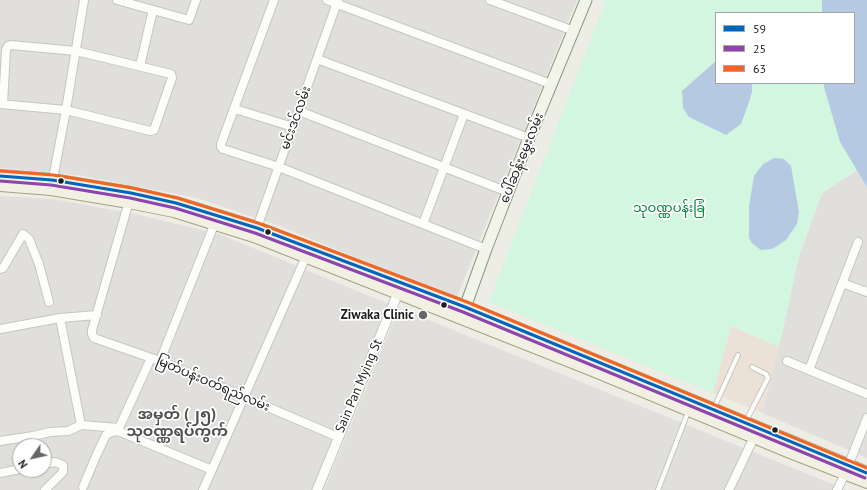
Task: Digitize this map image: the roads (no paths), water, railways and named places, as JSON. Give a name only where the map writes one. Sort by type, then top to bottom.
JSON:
[{"type":"main road","name":"ပေါ်ဆန်းမွှေးလမ်း","points":[[463,313],[486,248],[529,138],[586,0]]},
{"type":"main road","points":[[0,176],[130,198],[174,212],[216,219],[255,232],[713,410],[745,423],[756,433]]},
{"type":"main road","points":[[0,184],[52,185]]},
{"type":"main road","points":[[463,313],[689,410],[756,433],[847,470],[867,482]]},
{"type":"main road","points":[[847,470],[867,473]]},
{"type":"street","points":[[52,185],[84,0]]},
{"type":"street","points":[[117,0],[189,20],[196,0]]},
{"type":"street","points":[[274,0],[221,147],[223,149],[279,167],[486,248]]},
{"type":"street","points":[[327,0],[337,2],[551,84]]},
{"type":"street","points":[[490,0],[574,31]]},
{"type":"street","name":"မင်းဒင်လမ်း","points":[[255,232],[337,2]]},
{"type":"street","points":[[140,66],[153,10]]},
{"type":"street","points":[[8,46],[76,51],[140,66],[170,74],[172,78],[154,130],[150,131],[66,110],[1,104],[8,46]]},
{"type":"street","points":[[317,59],[529,138]]},
{"type":"street","points":[[235,109],[293,127]]},
{"type":"street","points":[[299,111],[508,192]]},
{"type":"street","points":[[423,224],[464,114]]},
{"type":"street","points":[[0,329],[60,318],[98,315],[130,198]]},
{"type":"street","points":[[160,361],[216,219]]},
{"type":"street","points":[[0,269],[3,268],[23,234],[29,239],[39,264],[49,302]]},
{"type":"street","points":[[809,370],[858,242]]},
{"type":"street","points":[[203,490],[308,252]]},
{"type":"street","points":[[842,283],[867,292]]},
{"type":"street","name":"Sain Pan Mying St","points":[[317,490],[400,288]]},
{"type":"street","name":"မြတ်ပန်းဝတ်ရည်လမ်း","points":[[98,315],[92,330],[94,338],[160,361],[338,437]]},
{"type":"street","points":[[60,318],[81,425]]},
{"type":"street","points":[[83,487],[106,435],[119,430],[152,358]]},
{"type":"street","points":[[787,361],[867,394]]},
{"type":"street","points":[[837,490],[847,470],[867,418]]},
{"type":"street","points":[[0,441],[50,432],[68,431],[81,425],[119,430],[212,470]]},
{"type":"street","points":[[729,490],[756,433]]},
{"type":"street","points":[[45,490],[63,472],[63,465],[52,463]]},
{"type":"street","points":[[0,473],[12,471]]},
{"type":"lane","points":[[713,410],[738,354]]},
{"type":"lane","points":[[745,423],[768,378],[766,374],[752,367]]},
{"type":"lane","points":[[658,490],[689,410]]},
{"type":"water","points":[[822,0],[867,0],[867,187],[840,142],[824,87],[824,84],[855,84],[855,12],[822,12]]},
{"type":"water","points":[[715,62],[715,84],[752,84],[752,92],[741,124],[726,135],[689,117],[683,108],[682,91]]},
{"type":"water","points":[[774,158],[784,159],[791,166],[799,212],[797,224],[786,240],[772,249],[761,250],[752,243],[749,238],[749,206],[754,176],[763,164]]},
{"type":"place","name":"Ziwaka Clinic","points":[[423,315]]},
{"type":"district","name":"အမှတ် (၂၅) သုဝဏ္ဏရပ်ကွက်","points":[[177,424]]},
{"type":"park label","name":"သုဝဏ္ဏပန်းခြံ","points":[[669,208]]}]
